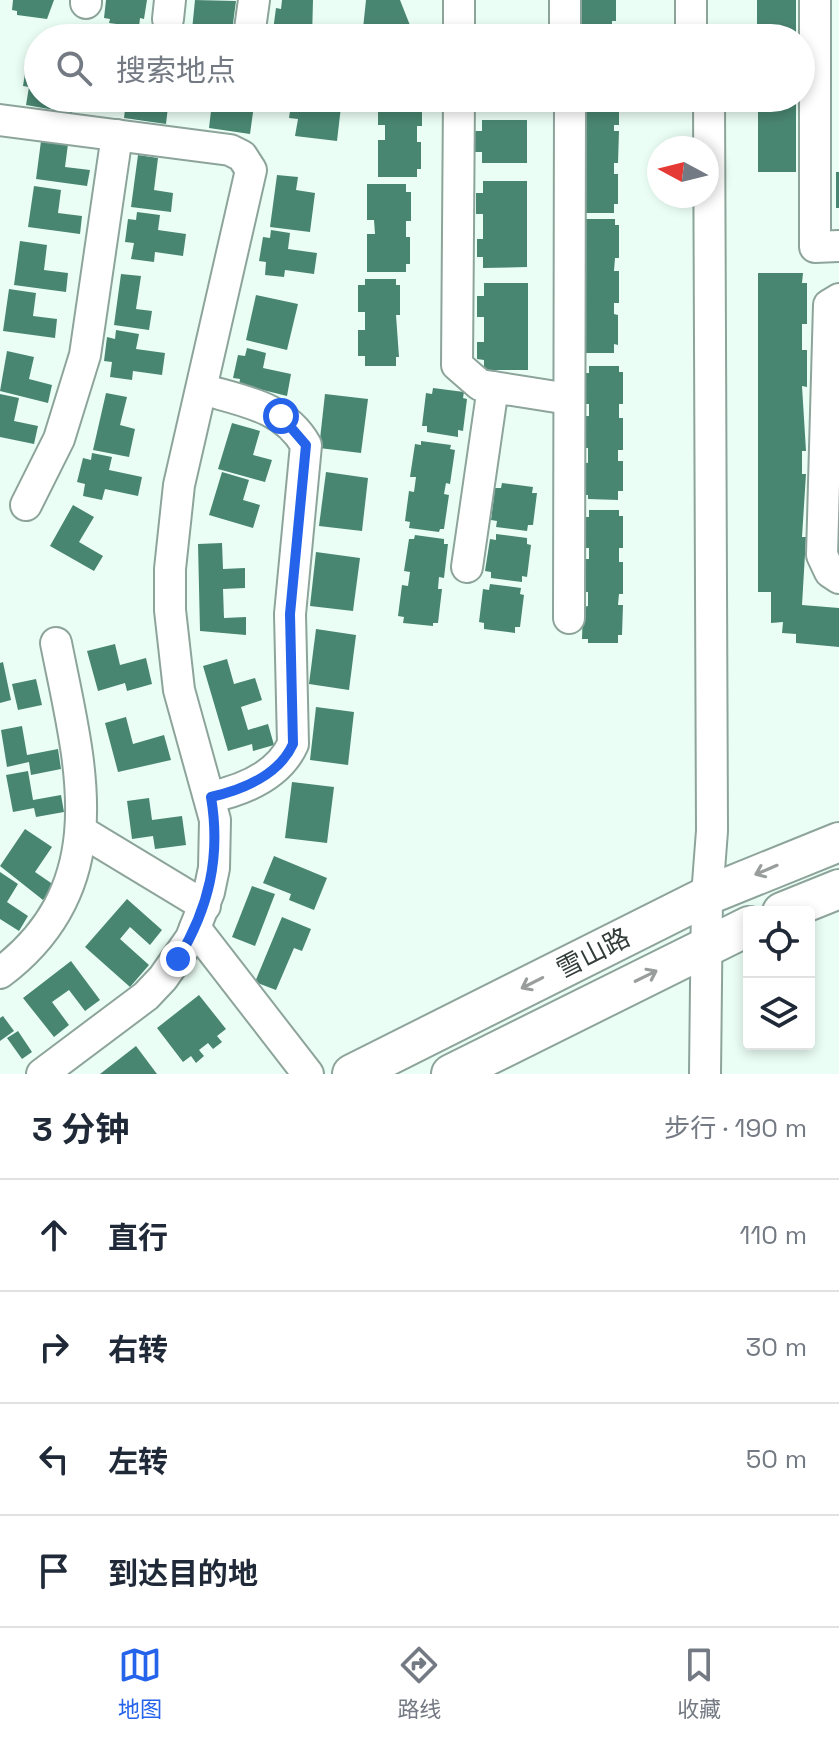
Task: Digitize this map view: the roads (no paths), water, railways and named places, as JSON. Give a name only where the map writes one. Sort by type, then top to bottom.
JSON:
[{"type":"main road","name":"雪山路","points":[[352,1074],[707,896],[839,842]]},
{"type":"main road","points":[[797,906],[839,889]]},
{"type":"main road","name":"雪山路","points":[[451,1074],[743,929]]},
{"type":"street","points":[[459,0],[459,24]]},
{"type":"street","points":[[565,0],[565,24]]},
{"type":"street","points":[[691,0],[691,24]]},
{"type":"street","points":[[709,0],[709,24]]},
{"type":"street","points":[[815,0],[815,247],[839,246]]},
{"type":"street","points":[[459,112],[457,365],[480,385],[569,399]]},
{"type":"street","points":[[569,618],[570,112]]},
{"type":"street","points":[[692,112],[692,136]]},
{"type":"street","points":[[705,1074],[707,896],[712,793],[709,112]]},
{"type":"street","points":[[0,120],[230,150],[242,156],[251,170],[179,485],[172,530],[170,610],[179,690],[211,797],[215,843],[200,917],[178,959],[146,996],[42,1074]]},
{"type":"street","points":[[26,505],[59,439],[85,355],[117,135]]},
{"type":"street","points":[[692,208],[694,828],[707,896]]},
{"type":"street","points":[[839,299],[829,305],[833,345],[822,555],[830,572],[839,578]]},
{"type":"street","points":[[467,567],[493,387]]},
{"type":"street","points":[[202,389],[270,410],[292,424],[306,445],[290,614],[293,744],[285,759],[267,774],[241,789],[211,797]]},
{"type":"street","points":[[0,973],[26,950],[57,907],[75,864],[81,831],[81,770],[56,643]]},
{"type":"street","points":[[81,831],[200,917],[308,1074]]}]
